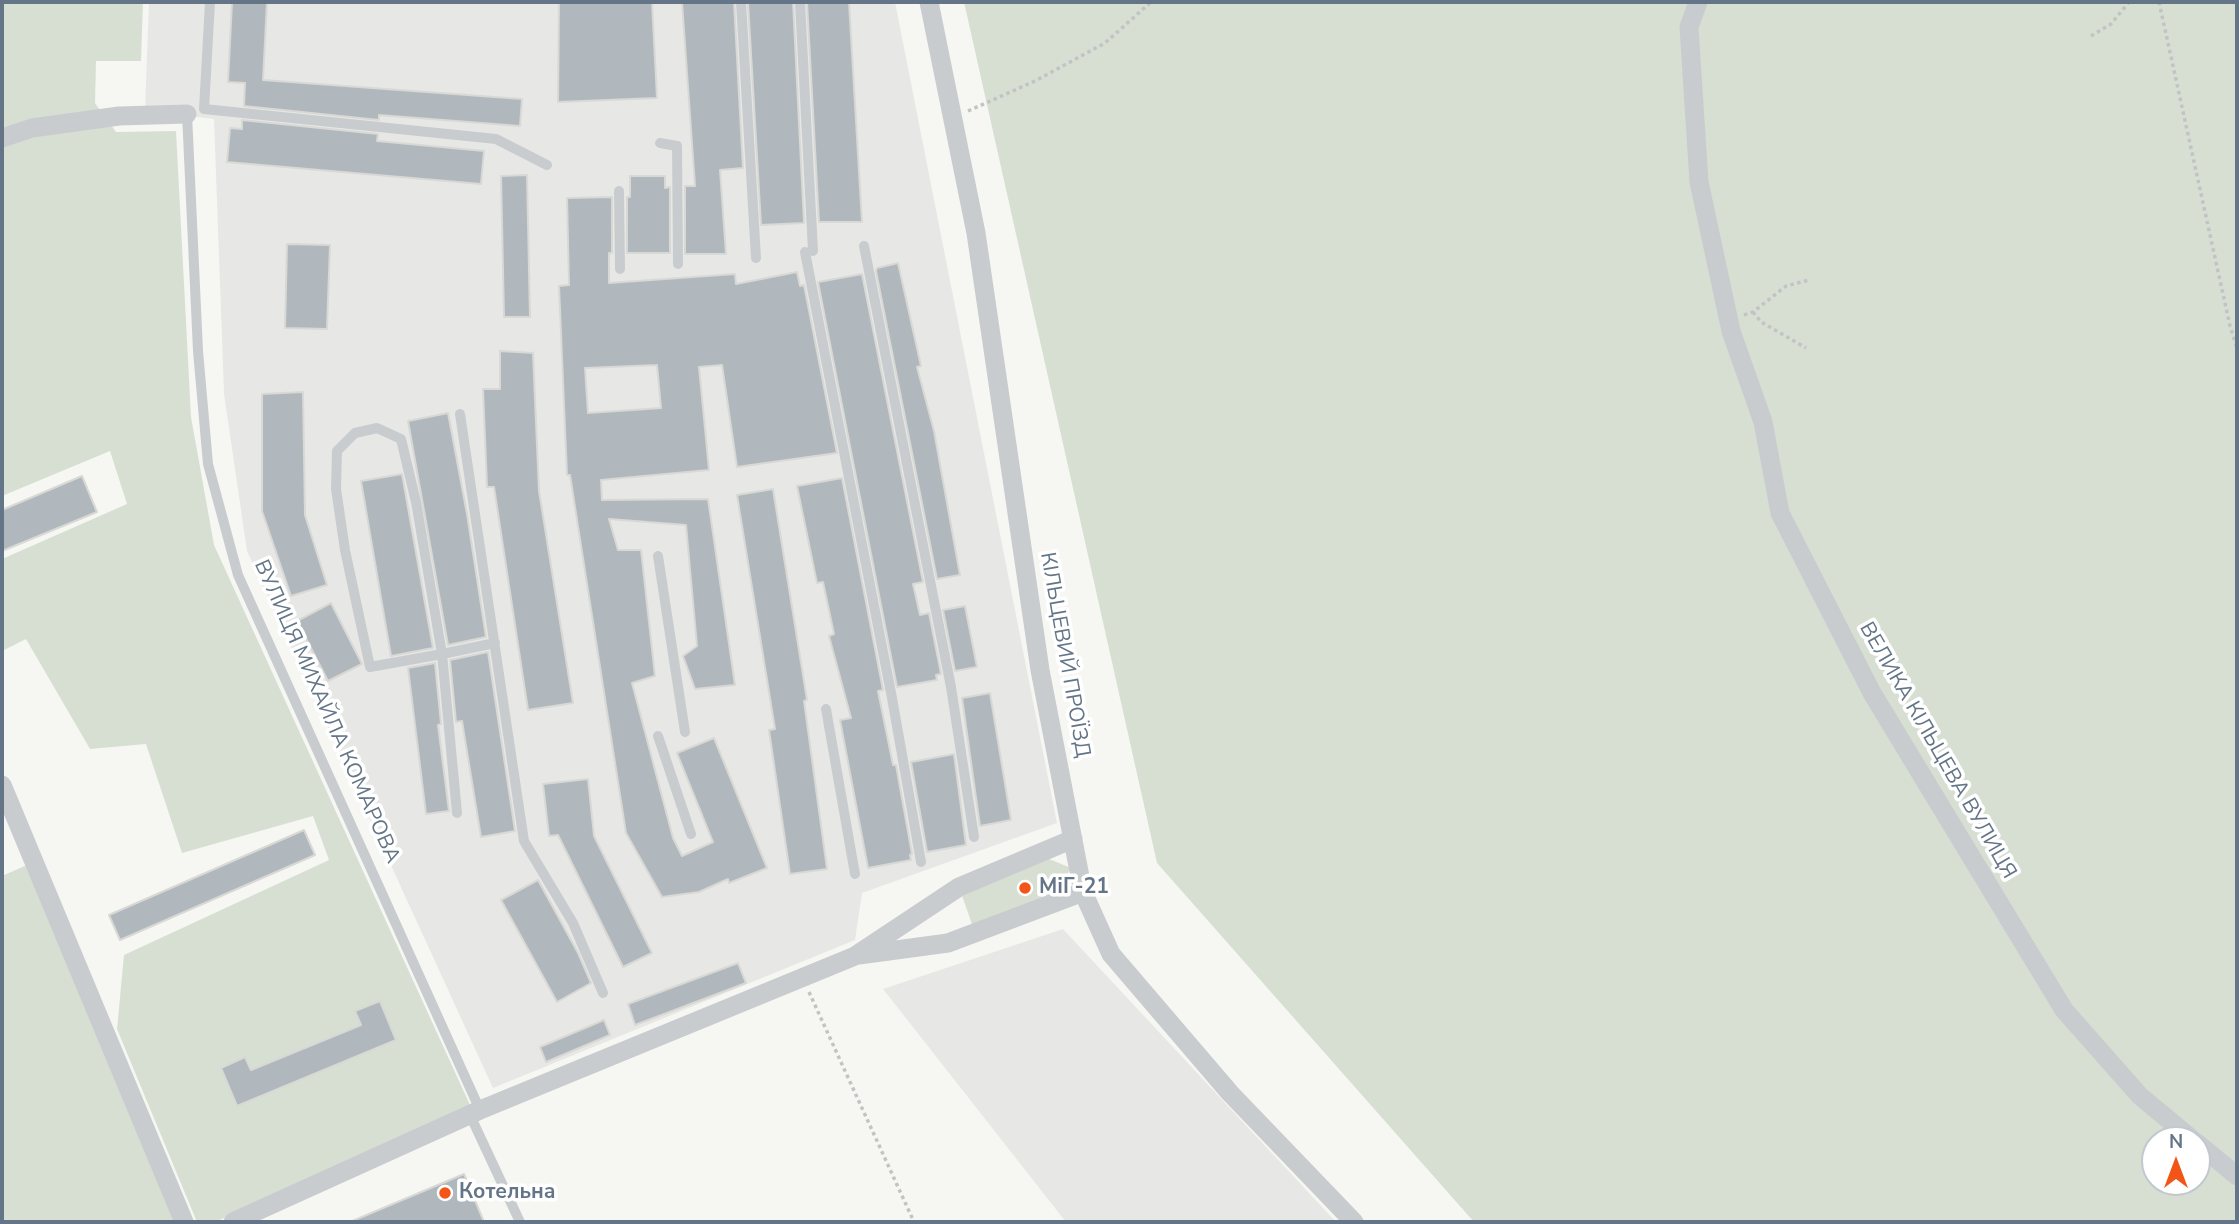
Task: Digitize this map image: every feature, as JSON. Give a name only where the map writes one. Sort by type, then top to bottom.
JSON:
[{"type":"street","name":"КІЛЬЦЕВИЙ ПРОЇЗД","points":[[929,2],[976,233],[1041,670],[1083,891],[1111,954],[1230,1093],[1354,1222]]},
{"type":"street","name":"ВЕЛИКА КІЛЬЦЕВА ВУЛИЦЯ","points":[[1698,2],[1689,27],[1699,181],[1728,319],[1763,422],[1780,513],[1872,693],[2064,1010],[2140,1096],[2176,1126]]},
{"type":"street","name":"ВУЛИЦЯ МИХАЙЛА КОМАРОВА","points":[[2,138],[32,128],[119,116],[187,114]]},
{"type":"street","points":[[2,785],[184,1222]]},
{"type":"street","points":[[233,1222],[475,1112],[855,956],[959,887],[1073,839]]},
{"type":"street","points":[[855,956],[948,943],[1083,891]]},
{"type":"street","name":"ВЕЛИКА КІЛЬЦЕВА ВУЛИЦЯ","points":[[2211,1155],[2237,1176]]},
{"type":"lane","points":[[210,2],[204,109],[496,139],[547,165]]},
{"type":"lane","points":[[741,2],[756,258]]},
{"type":"lane","points":[[800,2],[809,252],[921,862]]},
{"type":"lane","name":"ВУЛИЦЯ МИХАЙЛА КОМАРОВА","points":[[187,114],[198,351],[208,464],[238,575],[475,1112],[520,1222]]},
{"type":"lane","points":[[660,144],[677,146],[678,264]]},
{"type":"lane","points":[[619,191],[620,269]]},
{"type":"lane","points":[[864,246],[951,687],[974,837]]},
{"type":"lane","points":[[460,414],[524,841],[573,923],[603,993]]},
{"type":"lane","points":[[457,813],[442,654],[416,502],[401,439],[377,428],[355,433],[337,451],[336,489],[345,550],[370,667],[442,654],[495,643]]},
{"type":"lane","points":[[658,556],[685,732]]},
{"type":"lane","points":[[827,709],[855,874]]},
{"type":"lane","points":[[658,736],[691,834]]},
{"type":"path","points":[[967,111],[1035,81],[1105,43],[1152,2]]},
{"type":"path","points":[[2091,36],[2111,24],[2129,2]]},
{"type":"path","points":[[2159,2],[2237,348]]},
{"type":"path","points":[[1728,319],[1753,312],[1786,286],[1810,281]]},
{"type":"path","points":[[1753,312],[1761,322],[1807,348]]},
{"type":"path","points":[[803,977],[914,1222]]},
{"type":"shaded area","points":[[2,2],[143,2],[141,61],[96,61],[95,103],[116,132],[176,131],[191,417],[214,545],[470,1105],[215,1222],[197,1222],[117,1029],[124,955],[329,860],[313,816],[182,853],[146,744],[90,749],[26,639],[2,651],[2,559],[127,504],[110,451],[2,496]]},
{"type":"shaded area","points":[[149,2],[895,2],[1057,823],[862,893],[855,940],[493,1088],[247,551],[224,394],[214,119],[145,111]]},
{"type":"shaded area","points":[[964,2],[2237,2],[2237,1222],[1474,1222],[1157,863]]},
{"type":"shaded area","points":[[1037,854],[1071,868],[1051,903],[975,933],[959,887]]},
{"type":"shaded area","points":[[27,865],[178,1222],[2,1222],[2,876]]},
{"type":"shaded area","points":[[1063,929],[1336,1222],[1066,1222],[883,989]]},
{"type":"building","points":[[232,2],[267,2],[263,80],[522,99],[520,126],[379,115],[379,120],[244,106],[245,83],[228,82]]},
{"type":"building","points":[[559,2],[652,2],[657,98],[558,102]]},
{"type":"building","points":[[682,2],[734,2],[743,168],[720,170],[726,254],[685,254],[685,186],[695,186]]},
{"type":"building","points":[[748,2],[793,2],[804,223],[761,225]]},
{"type":"building","points":[[807,2],[849,2],[862,222],[819,222]]},
{"type":"building","points":[[242,120],[378,134],[377,141],[484,151],[481,184],[227,162],[230,128],[242,129]]},
{"type":"building","points":[[527,175],[530,317],[504,317],[501,176]]},
{"type":"building","points":[[630,176],[665,176],[665,188],[670,187],[670,253],[627,253],[627,197],[630,197]]},
{"type":"building","points":[[612,197],[609,283],[735,274],[736,284],[797,272],[800,286],[804,285],[837,453],[737,467],[722,365],[699,367],[709,470],[601,480],[602,500],[708,499],[735,685],[695,689],[683,656],[697,646],[686,525],[609,519],[618,550],[641,550],[655,676],[632,683],[673,838],[682,856],[713,842],[677,753],[714,738],[767,868],[729,883],[728,879],[699,892],[662,897],[626,833],[570,475],[567,475],[559,286],[569,285],[567,198]],"holes":[[[657,365],[661,408],[588,413],[585,368]]]},
{"type":"building","points":[[287,244],[330,245],[327,329],[285,328]]},
{"type":"building","points":[[898,263],[921,366],[917,367],[934,431],[960,575],[937,579],[876,271],[877,268]]},
{"type":"building","points":[[862,274],[923,582],[913,584],[920,615],[929,613],[941,674],[936,675],[937,680],[897,687],[818,282]]},
{"type":"building","points":[[500,351],[533,353],[539,491],[573,703],[528,710],[494,487],[487,487],[483,389],[500,389]]},
{"type":"building","points":[[303,392],[305,515],[327,585],[291,596],[262,511],[262,394]]},
{"type":"building","points":[[448,413],[486,637],[448,645],[408,421]]},
{"type":"building","points":[[402,474],[433,648],[391,656],[361,481]]},
{"type":"building","points":[[82,476],[97,512],[2,551],[2,510]]},
{"type":"building","points":[[842,478],[883,690],[878,691],[893,765],[896,765],[912,854],[911,860],[868,868],[840,720],[851,718],[829,636],[834,634],[823,582],[817,583],[797,486]]},
{"type":"building","points":[[773,489],[807,700],[804,701],[827,869],[790,874],[769,730],[775,729],[737,495]]},
{"type":"building","points":[[331,603],[362,664],[328,681],[297,621]]},
{"type":"building","points":[[965,606],[977,667],[955,671],[943,610]]},
{"type":"building","points":[[488,652],[515,831],[481,837],[462,721],[456,722],[450,660]]},
{"type":"building","points":[[435,663],[441,724],[438,725],[449,811],[426,814],[408,668]]},
{"type":"building","points":[[990,693],[1011,820],[980,826],[962,698]]},
{"type":"building","points":[[954,754],[966,845],[927,852],[911,762]]},
{"type":"building","points":[[588,779],[594,836],[652,953],[623,967],[558,835],[549,836],[543,784]]},
{"type":"building","points":[[304,830],[315,855],[120,940],[109,915]]},
{"type":"building","points":[[538,880],[578,953],[591,983],[557,1002],[501,900]]},
{"type":"building","points":[[738,963],[746,983],[635,1025],[628,1004]]},
{"type":"building","points":[[380,1001],[396,1040],[237,1106],[221,1068],[245,1057],[251,1070],[361,1025],[355,1011]]},
{"type":"building","points":[[604,1020],[610,1035],[546,1062],[540,1047]]},
{"type":"building","name":"Котельна","points":[[464,1174],[484,1222],[350,1222]]},
{"type":"place","name":"МіГ-21","points":[[1025,888]]},
{"type":"place","name":"Котельна","points":[[445,1193]]}]
